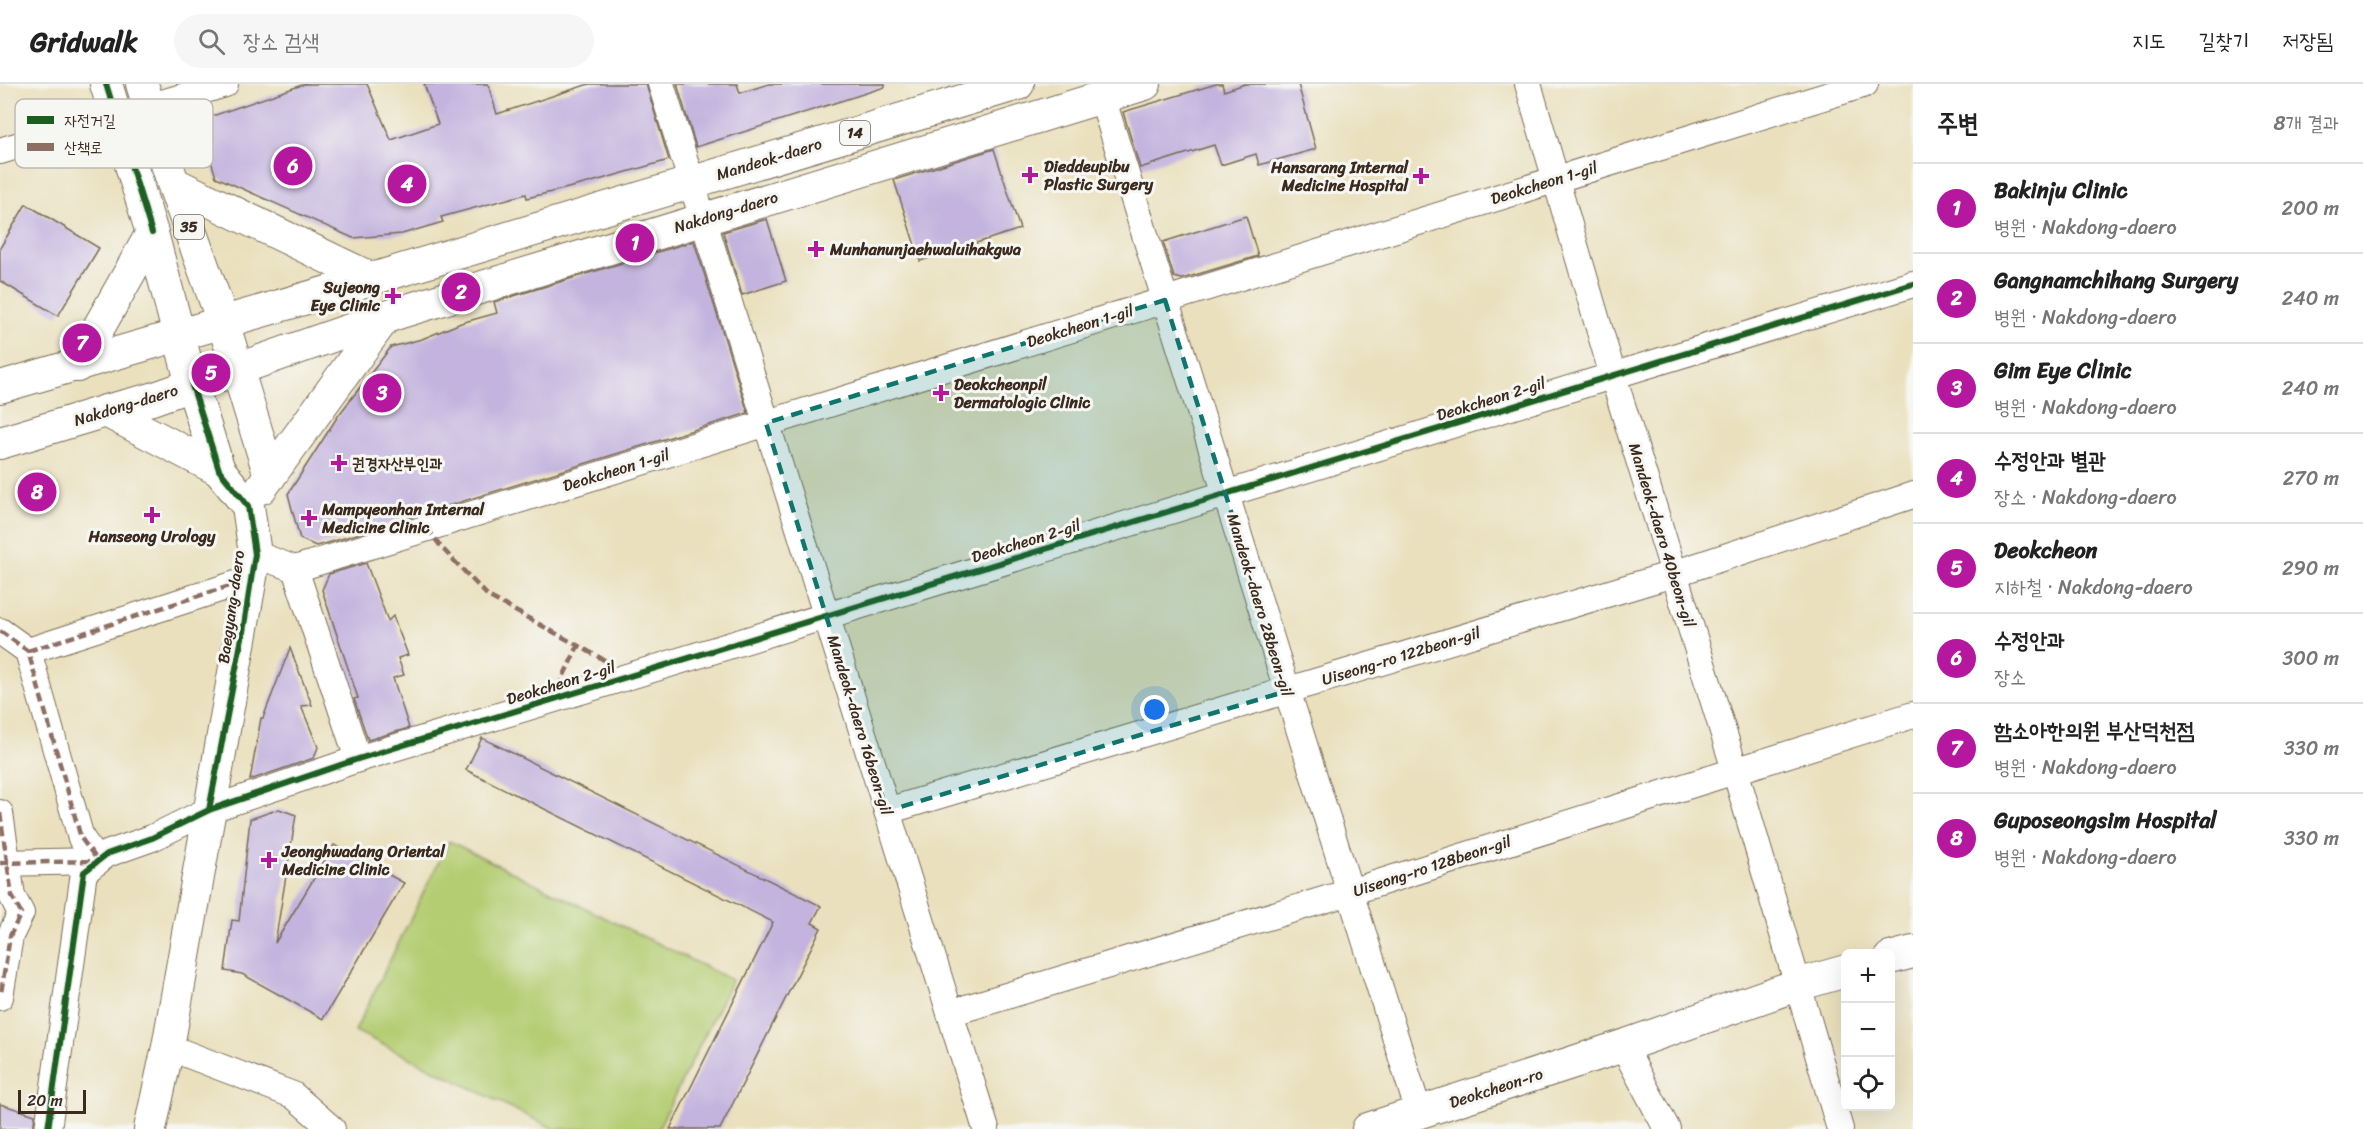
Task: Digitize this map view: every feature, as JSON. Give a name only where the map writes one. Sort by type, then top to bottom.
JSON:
[{"type":"main road","name":"35","points":[[105,84],[110,99]]},
{"type":"main road","name":"Mandeok-daero","points":[[77,366],[1018,84]]},
{"type":"main road","name":"Nakdong-daero","points":[[0,443],[152,399],[385,317],[1145,84]]},
{"type":"main road","name":"35","points":[[132,168],[152,233]]},
{"type":"main road","name":"35","points":[[168,168],[223,322],[237,369]]},
{"type":"main road","points":[[173,183],[372,279]]},
{"type":"main road","points":[[152,233],[192,385],[219,470],[248,506],[385,317]]},
{"type":"main road","points":[[0,387],[77,366],[152,233]]},
{"type":"main road","points":[[237,369],[270,476]]},
{"type":"main road","points":[[106,411],[219,470]]},
{"type":"main road","name":"Baegyang-daero","points":[[150,1129],[168,1047],[253,566],[248,506]]},
{"type":"main road","points":[[1895,957],[1913,952]]},
{"type":"main road","name":"Deokcheon-ro","points":[[1368,1129],[1841,972]]},
{"type":"street","points":[[146,95],[225,84]]},
{"type":"street","name":"Mandeok-daero 16beon-gil","points":[[661,84],[986,1129]]},
{"type":"street","name":"Mandeok-daero 40beon-gil","points":[[1528,84],[1613,376],[1735,770],[1840,1129]]},
{"type":"street","name":"Deokcheon 1-gil","points":[[295,569],[1865,84]]},
{"type":"street","name":"Mandeok-daero 28beon-gil","points":[[1102,97],[1419,1113]]},
{"type":"street","points":[[0,151],[15,146]]},
{"type":"street","name":"Deokcheon 2-gil","points":[[98,861],[107,854],[152,838],[209,810],[358,759],[1913,284]]},
{"type":"street","name":"Uiseong-ro 122beon-gil","points":[[887,811],[1673,574],[1913,495]]},
{"type":"street","points":[[253,566],[295,569],[358,759]]},
{"type":"street","name":"Baegyang-daero","points":[[28,651],[253,566]]},
{"type":"street","points":[[0,631],[28,651],[81,838],[98,861]]},
{"type":"street","name":"Uiseong-ro 128beon-gil","points":[[950,1013],[1350,892],[1913,715]]},
{"type":"street","points":[[0,813],[3,863],[12,896],[21,913],[10,936],[0,995]]},
{"type":"street","points":[[3,863],[98,861]]},
{"type":"street","points":[[48,1129],[84,872],[98,861]]},
{"type":"street","points":[[1623,1046],[1666,1129]]},
{"type":"street","points":[[168,1047],[292,1095],[332,1129]]},
{"type":"highlighted area","points":[[1165,300],[1287,691],[887,811],[766,423]]},
{"type":"green space","points":[[449,841],[732,980],[658,1129],[554,1129],[355,1031]]},
{"type":"building","points":[[305,84],[367,84],[391,140],[438,124],[424,84],[488,84],[497,114],[589,84],[646,84],[669,160],[588,183],[527,198],[526,194],[441,217],[443,222],[402,234],[353,238],[216,177],[213,168],[213,116]]},
{"type":"building","points":[[677,84],[737,84],[740,93],[769,84],[885,84],[885,87],[696,147]]},
{"type":"building","points":[[1222,84],[1224,91],[1245,84],[1298,84],[1316,149],[1259,165],[1256,154],[1221,165],[1214,145],[1140,168],[1123,112]]},
{"type":"building","points":[[994,149],[1020,229],[920,261],[894,180]]},
{"type":"building","points":[[26,204],[99,248],[58,316],[0,281],[0,248]]},
{"type":"building","points":[[1246,216],[1258,256],[1182,279],[1174,277],[1163,242]]},
{"type":"building","points":[[767,219],[786,281],[742,295],[723,232]]},
{"type":"building","points":[[694,241],[748,413],[331,542],[316,546],[300,539],[288,494],[338,416],[391,347],[422,339],[461,323],[497,313],[494,302]]},
{"type":"building","points":[[366,563],[388,621],[393,616],[408,655],[398,658],[404,675],[393,678],[409,728],[368,740],[354,699],[358,698],[322,590],[329,574]]},
{"type":"building","points":[[290,648],[312,705],[301,706],[318,747],[314,758],[250,780],[261,718],[263,718]]},
{"type":"building","points":[[482,738],[821,906],[812,923],[821,928],[720,1129],[670,1129],[773,922],[466,770]]},
{"type":"building","points":[[279,809],[296,815],[275,943],[334,845],[404,883],[323,1019],[242,974],[225,971],[232,920],[239,921],[250,819]]},
{"type":"building","points":[[0,1104],[35,1115],[33,1129],[0,1129]]},
{"type":"marked path","points":[[427,528],[442,548],[488,596],[606,661],[613,681]]},
{"type":"marked path","points":[[28,651],[251,579]]},
{"type":"marked path","points":[[0,631],[28,651],[81,838],[98,861]]},
{"type":"marked path","points":[[552,700],[578,646]]},
{"type":"marked path","points":[[0,813],[12,896],[21,913],[10,936],[1,993]]},
{"type":"marked path","points":[[0,863],[96,861]]},
{"type":"cycle path","points":[[106,84],[111,99]]},
{"type":"cycle path","points":[[132,168],[152,233]]},
{"type":"cycle path","points":[[48,1129],[84,872],[107,854],[152,838],[209,810],[358,759],[1913,284]]},
{"type":"cycle path","points":[[192,385],[219,470],[248,506],[255,554],[243,632],[209,810]]},
{"type":"place","name":"수정안과","points":[[293,166]]},
{"type":"place","name":"Dieddeupibu Plastic Surgery","points":[[1030,175]]},
{"type":"place","name":"Hansarang Internal Medicine Hospital","points":[[1421,176]]},
{"type":"place","name":"수정안과 별관","points":[[407,184]]},
{"type":"place","name":"Bakinju Clinic","points":[[635,243]]},
{"type":"place","name":"Munhanunjaehwaluihakgwa","points":[[816,249]]},
{"type":"place","name":"Gangnamchihang Surgery","points":[[461,292]]},
{"type":"place","name":"Sujeong Eye Clinic","points":[[393,296]]},
{"type":"place","name":"함소아한의원 부산덕천점","points":[[82,343]]},
{"type":"place","name":"Deokcheon","points":[[211,373]]},
{"type":"place","name":"Gim Eye Clinic","points":[[382,393]]},
{"type":"place","name":"Deokcheonpil Dermatologic Clinic","points":[[941,393]]},
{"type":"place","name":"권경자산부인과","points":[[339,463]]},
{"type":"place","name":"Guposeongsim Hospital","points":[[37,492]]},
{"type":"place","name":"Hanseong Urology","points":[[152,515]]},
{"type":"place","name":"Mampyeonhan Internal Medicine Clinic","points":[[309,518]]},
{"type":"place","name":"Jeonghwadang Oriental Medicine Clinic","points":[[269,860]]}]
